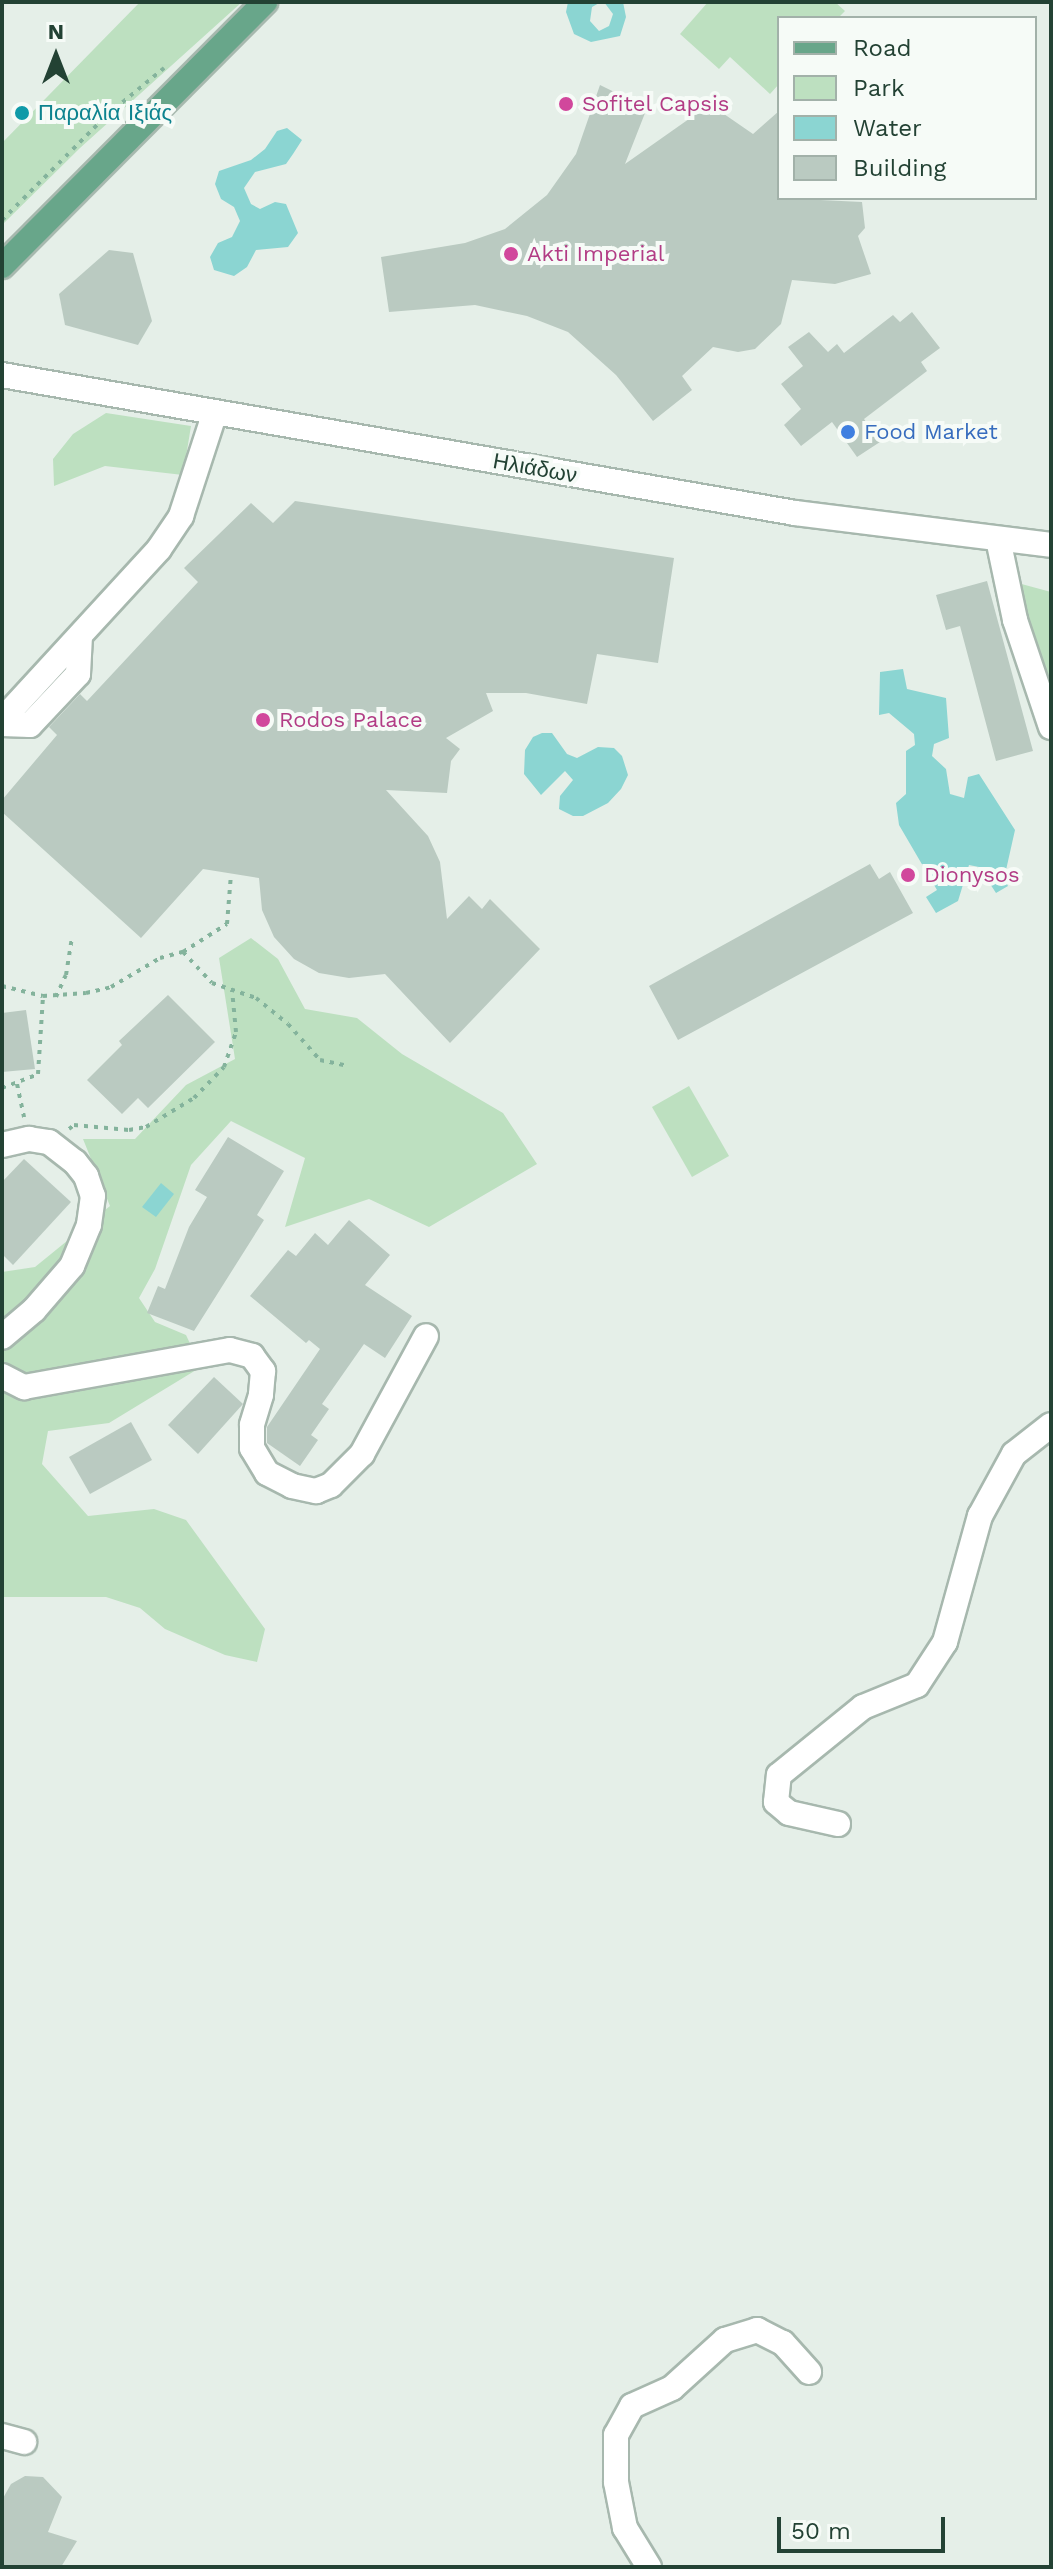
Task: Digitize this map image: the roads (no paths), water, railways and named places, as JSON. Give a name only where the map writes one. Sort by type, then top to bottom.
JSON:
[{"type":"main road","points":[[2,266],[265,2]]},
{"type":"street","name":"Ηλιάδων","points":[[8,373],[795,513],[1051,545]]},
{"type":"street","points":[[2,722],[159,549],[181,516],[215,412]]},
{"type":"street","points":[[998,539],[1015,620],[1051,727]]},
{"type":"street","points":[[2,1145],[39,1140],[64,1151],[86,1176],[93,1196],[89,1225],[72,1266],[58,1285],[2,1337]]},
{"type":"street","points":[[2,1376],[24,1387],[230,1350],[252,1356],[263,1371],[261,1395],[252,1425],[252,1448],[267,1473],[292,1486],[316,1491],[331,1485],[362,1454],[426,1336]]},
{"type":"street","points":[[838,1824],[789,1813],[782,1808],[776,1802],[779,1775],[863,1707],[917,1685],[945,1642],[980,1516],[1014,1454],[1051,1425]]},
{"type":"street","points":[[649,2567],[625,2528],[616,2482],[616,2435],[632,2406],[672,2388],[725,2340],[757,2330],[783,2343],[809,2372]]},
{"type":"water","points":[[568,2],[601,2],[592,7],[590,21],[599,31],[609,26],[613,14],[604,2],[623,2],[626,17],[620,36],[591,42],[574,34],[566,12]]},
{"type":"water","points":[[287,128],[302,140],[286,164],[255,172],[244,188],[251,204],[260,209],[275,202],[286,204],[298,233],[288,247],[256,250],[247,267],[234,276],[214,270],[210,257],[218,243],[232,237],[240,221],[234,207],[221,199],[215,184],[219,171],[251,160],[265,149],[277,131]]},
{"type":"water","points":[[903,669],[907,689],[946,698],[949,738],[934,744],[932,756],[946,769],[950,794],[964,798],[968,777],[979,774],[1015,830],[1004,879],[1008,886],[996,893],[979,867],[969,865],[958,901],[936,913],[926,897],[937,890],[899,825],[896,803],[906,794],[906,751],[915,745],[914,734],[889,713],[879,715],[880,672]]},
{"type":"water","points":[[552,733],[567,754],[577,758],[598,747],[614,748],[622,756],[628,775],[621,789],[608,803],[583,816],[573,816],[559,809],[560,796],[573,780],[565,771],[541,795],[524,774],[525,750],[533,737]]},
{"type":"water","points":[[161,1183],[174,1194],[156,1217],[142,1207]]},
{"type":"place","name":"Sofitel Capsis","points":[[566,104]]},
{"type":"place","name":"Παραλία Ιξιάς","points":[[22,113]]},
{"type":"place","name":"Akti Imperial","points":[[511,254]]},
{"type":"place","name":"Food Market","points":[[848,432]]},
{"type":"place","name":"Rodos Palace","points":[[263,720]]},
{"type":"place","name":"Dionysos","points":[[908,875]]}]
